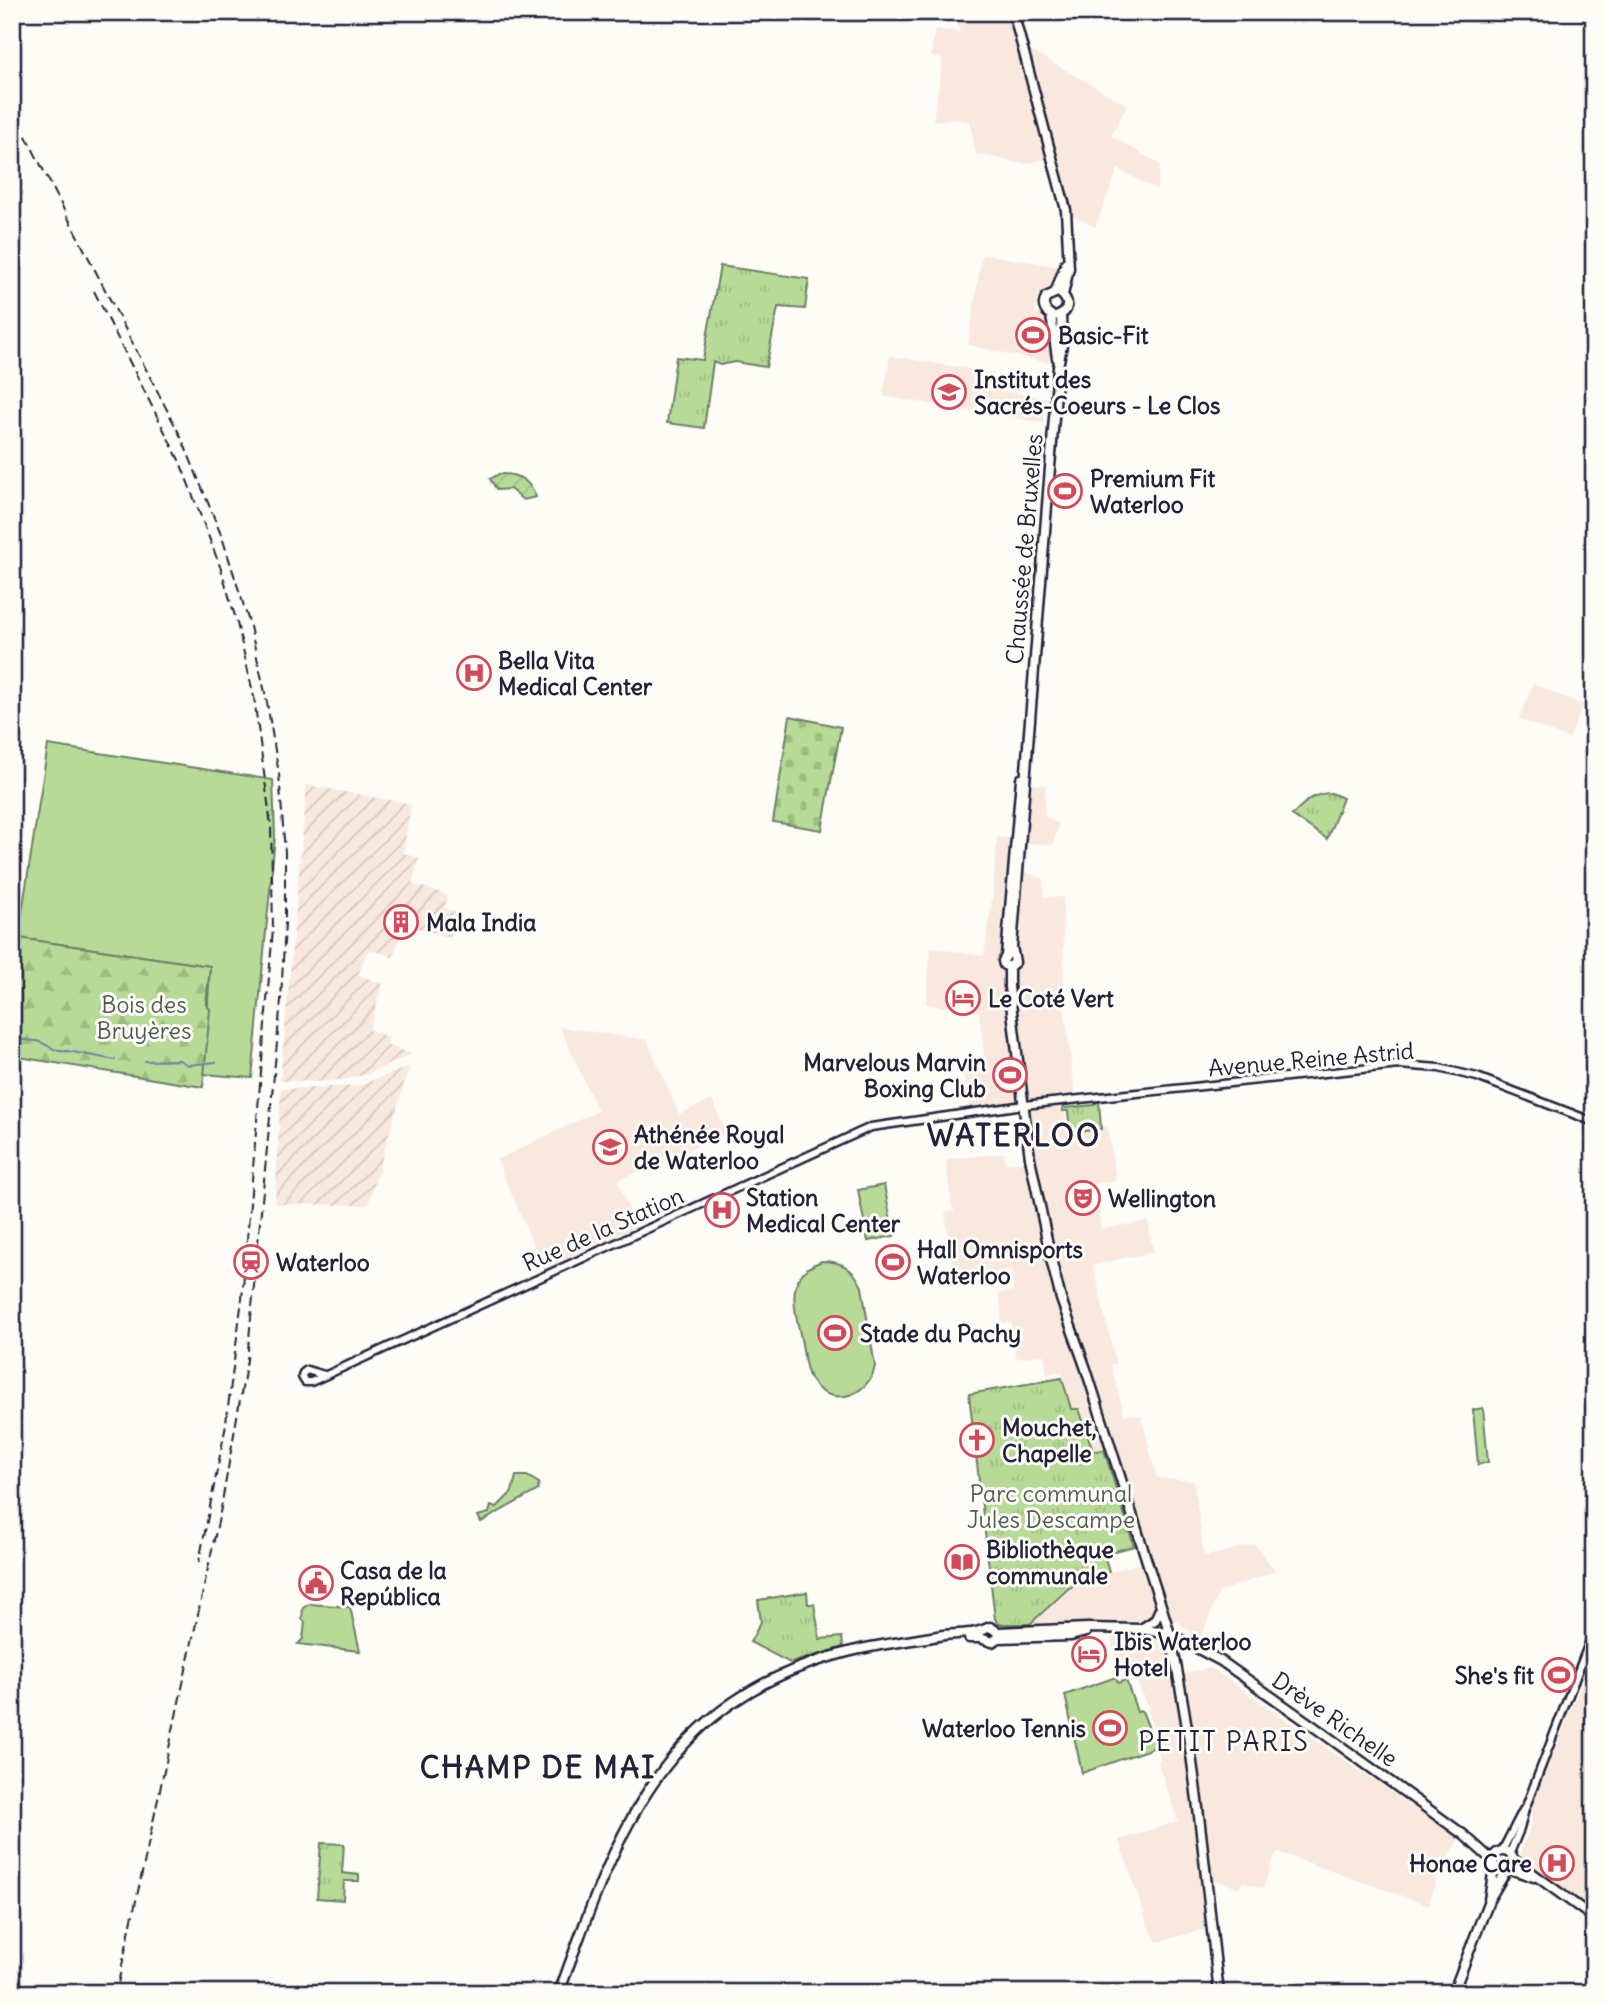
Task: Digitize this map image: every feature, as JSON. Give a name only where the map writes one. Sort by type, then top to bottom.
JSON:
[{"type":"main road","name":"Chaussée de Bruxelles","points":[[1013,12],[1066,210],[1067,278],[1059,294]]},
{"type":"main road","name":"Chaussée de Bruxelles","points":[[1059,294],[1067,306],[1061,315],[1062,345],[1012,947],[1004,964],[1009,967],[1010,996],[1037,1200],[1060,1298],[1088,1376],[1177,1661],[1219,1993]]},
{"type":"main road","name":"Chaussée de Bruxelles","points":[[1059,294],[1046,297],[1044,301],[1045,309],[1051,315],[1059,364]]},
{"type":"main road","points":[[1051,315],[1061,315]]},
{"type":"main road","name":"Chaussée de Bruxelles","points":[[1009,957],[1009,905],[1024,745],[1028,737]]},
{"type":"main road","points":[[1009,905],[1016,898]]},
{"type":"main road","name":"Chaussée de Bruxelles","points":[[1009,905],[1012,909],[1013,926]]},
{"type":"main road","points":[[1141,1629],[1155,1620],[1160,1609]]},
{"type":"main road","points":[[559,1993],[587,1914],[615,1847],[655,1780],[694,1734],[728,1704],[754,1687],[786,1672],[847,1652],[925,1639],[985,1635],[993,1627],[998,1635],[992,1642],[985,1635]]},
{"type":"main road","name":"Drève Richelle","points":[[998,1635],[1087,1628],[1141,1629],[1170,1634],[1221,1661],[1313,1726],[1474,1843],[1502,1872],[1508,1870],[1538,1878]]},
{"type":"main road","points":[[1177,1661],[1182,1651],[1193,1646]]},
{"type":"main road","name":"Drève Richelle","points":[[1474,1843],[1506,1854],[1594,1918]]},
{"type":"main road","points":[[1489,1900],[1494,1864],[1506,1854]]},
{"type":"main road","points":[[1454,1993],[1489,1900],[1508,1870],[1506,1854]]},
{"type":"street","name":"Avenue Reine Astrid","points":[[1024,1105],[1399,1065],[1439,1068],[1477,1077],[1594,1122]]},
{"type":"street","name":"Rue de la Station","points":[[313,1381],[871,1127],[1024,1105]]},
{"type":"street","points":[[312,1371],[315,1376],[313,1381],[306,1382],[302,1377],[305,1371],[312,1371],[324,1375]]},
{"type":"street","points":[[1506,1854],[1520,1829],[1525,1809],[1594,1630]]},
{"type":"shaded area","points":[[955,12],[1006,12],[1046,159],[1025,164],[976,154],[970,121],[933,121],[943,59],[931,57],[935,29],[960,32]]},
{"type":"shaded area","points":[[1028,49],[1127,105],[1111,136],[1160,164],[1157,190],[1118,169],[1095,227],[1073,216]]},
{"type":"shaded area","points":[[982,254],[1060,267],[1053,286],[1038,293],[1035,312],[1051,325],[1054,341],[1048,363],[968,345]]},
{"type":"shaded area","name":"Institut des Sacrés-Coeurs - Le Clos","points":[[890,356],[993,373],[990,389],[1048,398],[1044,423],[883,396]]},
{"type":"shaded area","points":[[1533,684],[1583,705],[1569,739],[1519,719]]},
{"type":"shaded area","points":[[1027,784],[1046,785],[1044,816],[1059,824],[1053,845],[1026,843],[1022,871],[1043,878],[1044,897],[1063,897],[1064,1003],[1075,1098],[969,1110],[964,1074],[986,1071],[979,1012],[926,1004],[931,948],[984,956],[997,837],[1023,840]]},
{"type":"shaded area","points":[[307,785],[411,804],[403,853],[419,858],[412,884],[448,895],[444,908],[458,913],[451,938],[404,924],[393,957],[368,949],[358,975],[383,984],[369,1030],[389,1037],[387,1045],[411,1054],[370,1073],[322,1082],[280,1081]]},
{"type":"shaded area","name":"Athénée Royal de Waterloo","points":[[560,1027],[647,1040],[679,1114],[712,1100],[726,1133],[618,1180],[635,1227],[544,1269],[497,1160],[598,1111]]},
{"type":"shaded area","points":[[409,1067],[368,1205],[275,1204],[281,1089],[357,1086]]},
{"type":"shaded area","points":[[1064,1102],[1067,1130],[1107,1127],[1116,1181],[1094,1184],[1101,1229],[1148,1221],[1153,1252],[1093,1265],[1116,1364],[1111,1365],[1124,1414],[1141,1416],[1157,1478],[1194,1481],[1204,1557],[1255,1544],[1275,1571],[1219,1592],[1200,1640],[1176,1620],[1031,1625],[1080,1581],[1148,1561],[1112,1447],[1094,1451],[1079,1409],[1071,1410],[1062,1371],[1047,1374],[1044,1355],[1016,1358],[1011,1322],[1002,1323],[999,1293],[1013,1291],[1012,1269],[954,1282],[945,1212],[955,1211],[952,1208],[946,1163],[949,1159],[1004,1153],[1006,1164],[1034,1159],[1030,1106]]},
{"type":"shaded area","points":[[1111,1638],[1156,1638],[1168,1643],[1176,1680],[1186,1673],[1211,1668],[1459,1839],[1441,1868],[1428,1905],[1278,1852],[1263,1889],[1243,1882],[1239,1888],[1210,1879],[1216,1926],[1157,1942],[1148,1926],[1119,1840],[1178,1821],[1158,1763],[1160,1758],[1147,1705],[1129,1665],[1117,1667]]},
{"type":"shaded area","points":[[1594,1653],[1594,1911],[1533,1870],[1520,1852],[1532,1822],[1531,1808]]},
{"type":"green space","points":[[720,266],[809,279],[805,309],[778,307],[766,367],[735,362],[720,365],[713,362],[704,428],[667,423],[676,357],[703,360]]},
{"type":"green space","points":[[499,474],[522,479],[536,497],[523,500],[510,489],[497,490],[490,479]]},
{"type":"green space","points":[[790,716],[841,727],[822,830],[773,822]]},
{"type":"green space","points":[[48,745],[273,780],[275,837],[252,1078],[204,1074],[210,966],[18,938]]},
{"type":"green space","points":[[1331,793],[1343,798],[1327,839],[1292,815],[1314,797]]},
{"type":"green space","name":"Bois des Bruyères","points":[[12,937],[210,966],[206,1005],[210,1009],[203,1087],[12,1056]]},
{"type":"green space","points":[[1099,1100],[1101,1129],[1070,1133],[1068,1111],[1063,1111],[1062,1105],[1066,1108],[1094,1105]]},
{"type":"green space","points":[[884,1185],[894,1236],[868,1241],[858,1190]]},
{"type":"green space","name":"Stade du Pachy","points":[[822,1261],[846,1267],[862,1287],[875,1366],[865,1385],[848,1396],[828,1394],[819,1389],[811,1380],[805,1363],[794,1295],[801,1275],[809,1267]]},
{"type":"green space","name":"Parc communal Jules Descampe","points":[[1062,1378],[1071,1409],[1079,1409],[1093,1451],[1104,1450],[1134,1546],[1104,1554],[1109,1572],[1069,1588],[1030,1624],[998,1624],[995,1619],[969,1394]]},
{"type":"green space","points":[[1483,1408],[1488,1462],[1478,1465],[1473,1410]]},
{"type":"green space","points":[[516,1476],[527,1476],[539,1483],[538,1490],[481,1522],[478,1516],[489,1513],[491,1506],[496,1508],[512,1492]]},
{"type":"green space","points":[[807,1592],[808,1604],[814,1604],[820,1639],[842,1637],[843,1647],[790,1663],[750,1642],[761,1622],[758,1600]]},
{"type":"green space","points":[[309,1604],[350,1607],[360,1651],[298,1644],[303,1639],[303,1608]]},
{"type":"green space","name":"Waterloo Tennis","points":[[1116,1677],[1118,1683],[1126,1680],[1137,1712],[1142,1711],[1156,1747],[1082,1773],[1065,1695]]},
{"type":"green space","points":[[321,1843],[344,1844],[342,1873],[359,1875],[359,1881],[344,1881],[343,1900],[317,1898]]},
{"type":"waterway","points":[[12,1039],[38,1041],[59,1051],[115,1060]]},
{"type":"waterway","points":[[145,1061],[179,1060],[188,1065],[216,1062]]},
{"type":"railway","points":[[12,109],[182,439],[222,537],[249,622],[266,697],[279,774],[285,852],[281,1000],[247,1360],[221,1508],[116,1993]]},
{"type":"railway","points":[[94,291],[180,462],[221,569],[254,697],[271,826],[273,929],[242,1299],[225,1430],[199,1562]]},
{"type":"place","name":"Basic-Fit","points":[[1033,335]]},
{"type":"place","name":"Institut des Sacrés-Coeurs - Le Clos","points":[[949,392]]},
{"type":"place","name":"Premium Fit Waterloo","points":[[1065,491]]},
{"type":"place","name":"Bella Vita Medical Center","points":[[474,673]]},
{"type":"place","name":"Mala India","points":[[401,922]]},
{"type":"place","name":"Le Coté Vert","points":[[963,998]]},
{"type":"place","name":"Marvelous Marvin Boxing Club","points":[[1010,1075]]},
{"type":"place","name":"Athénée Royal de Waterloo","points":[[610,1147]]},
{"type":"place","name":"Wellington","points":[[1083,1198]]},
{"type":"place","name":"Station Medical Center","points":[[722,1210]]},
{"type":"place","name":"Waterloo","points":[[251,1262]]},
{"type":"place","name":"Hall Omnisports Waterloo","points":[[893,1262]]},
{"type":"place","name":"Stade du Pachy","points":[[835,1333]]},
{"type":"place","name":"Mouchet, Chapelle","points":[[977,1440]]},
{"type":"place","name":"Bibliothèque communale","points":[[962,1562]]},
{"type":"place","name":"Casa de la República","points":[[316,1583]]},
{"type":"place","name":"Ibis Waterloo Hotel","points":[[1089,1654]]},
{"type":"place","name":"She's fit","points":[[1559,1675]]},
{"type":"place","name":"Waterloo Tennis","points":[[1110,1728]]},
{"type":"place","name":"Honae Care","points":[[1557,1863]]},
{"type":"district","name":"WATERLOO","points":[[1014,1135]]},
{"type":"district","name":"PETIT PARIS","points":[[1224,1741]]},
{"type":"district","name":"CHAMP DE MAI","points":[[538,1767]]}]
